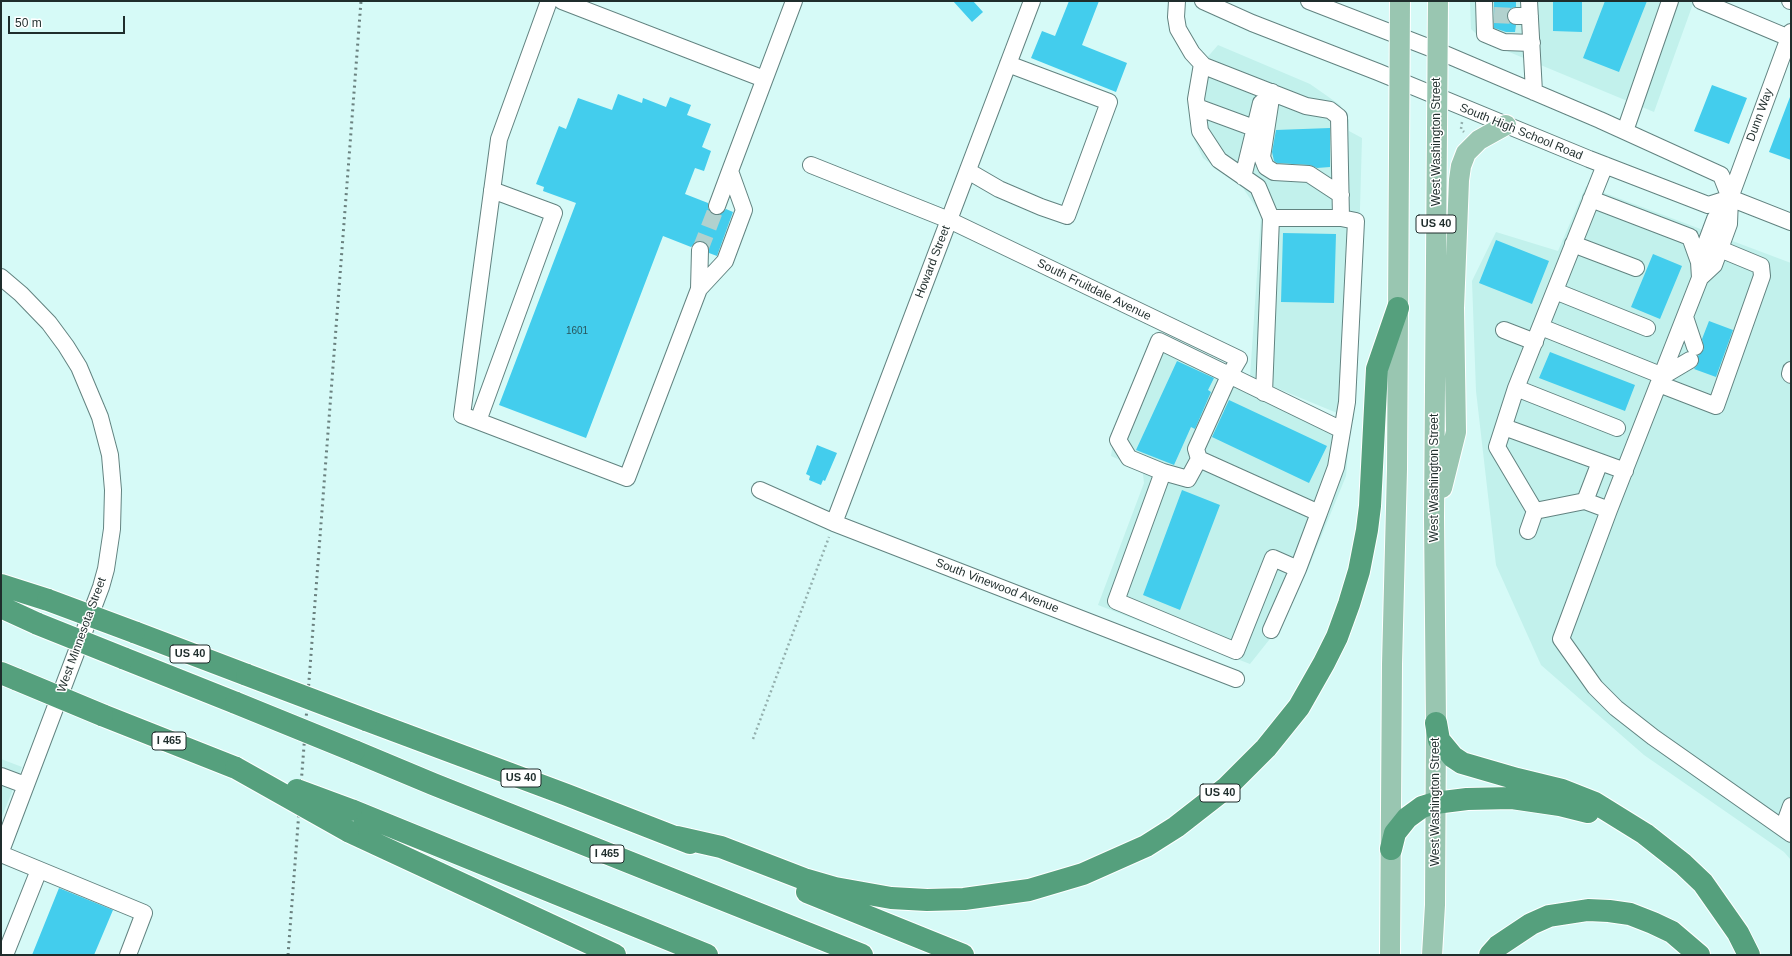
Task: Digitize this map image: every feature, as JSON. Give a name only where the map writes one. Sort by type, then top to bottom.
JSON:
[{"type":"highway","name":"US 40","points":[[1,585],[48,600],[134,632],[677,837],[721,847],[804,879],[835,888],[884,897],[927,900],[964,899],[998,895],[1056,884],[1110,863],[1146,846],[1176,827],[1226,788],[1266,748],[1299,707],[1337,637],[1359,570],[1370,506],[1377,369],[1398,308]]},
{"type":"highway","name":"I 465","points":[[1,607],[38,624],[433,784],[862,955]]},
{"type":"highway","name":"I 465","points":[[9,677],[236,768],[351,810],[707,955]]},
{"type":"highway","points":[[1436,723],[1440,740],[1453,757],[1462,763],[1562,790],[1595,803],[1645,834],[1703,883],[1738,933],[1749,955]]},
{"type":"highway","points":[[236,768],[348,831],[615,955]]},
{"type":"highway","points":[[1391,849],[1395,833],[1406,818],[1422,807],[1435,803],[1467,799],[1512,798],[1560,805],[1622,821]]},
{"type":"highway","points":[[677,837],[717,856],[963,955]]},
{"type":"highway","points":[[1490,955],[1503,942],[1531,924],[1549,916],[1588,910],[1630,914],[1653,923],[1672,932],[1699,955]]},
{"type":"main road","points":[[1390,955],[1398,308],[1400,1]]},
{"type":"main road","name":"West Washington Street","points":[[1432,955],[1435,905],[1436,723],[1434,517],[1438,1]]},
{"type":"main road","points":[[1434,517],[1456,432],[1454,308],[1459,180],[1461,166],[1466,154],[1478,140],[1506,125]]},
{"type":"street","points":[[549,1],[499,139],[462,415],[627,478],[699,289],[700,250]]},
{"type":"street","points":[[562,1],[764,79]]},
{"type":"street","points":[[717,206],[794,1]]},
{"type":"street","name":"Howard Street","points":[[834,523],[1032,1]]},
{"type":"street","points":[[1177,1],[1176,18],[1178,29],[1192,53],[1204,66],[1306,106],[1330,110],[1339,117],[1341,195],[1348,220],[1347,402],[1336,467],[1298,570],[1271,630]]},
{"type":"street","name":"South High School Road","points":[[1202,1],[1252,23],[1399,81],[1437,98],[1708,206],[1730,198]]},
{"type":"street","points":[[1308,1],[1438,51],[1625,131],[1721,175],[1730,198],[1729,224],[1714,265],[1700,278]]},
{"type":"street","points":[[1625,131],[1670,1]]},
{"type":"street","points":[[1701,1],[1790,35]]},
{"type":"street","points":[[1488,10],[1485,34],[1504,42],[1532,43]]},
{"type":"street","points":[[1525,11],[1532,43],[1534,92]]},
{"type":"street","name":"Dunn Way","points":[[1730,198],[1790,35]]},
{"type":"street","points":[[968,171],[999,189],[1041,207],[1067,216],[1109,102],[1008,64]]},
{"type":"street","points":[[1202,64],[1196,99],[1200,131],[1219,160],[1258,187],[1271,218],[1264,393]]},
{"type":"street","points":[[1243,177],[1254,128],[1268,91]]},
{"type":"street","points":[[1268,91],[1262,157],[1266,167],[1274,172],[1309,174],[1341,195]]},
{"type":"street","points":[[1197,107],[1254,128]]},
{"type":"street","name":"South Fruitdale Avenue","points":[[811,165],[949,220],[1239,359],[1229,376]]},
{"type":"street","points":[[1528,531],[1535,511],[1498,447],[1516,388],[1605,165]]},
{"type":"street","points":[[699,289],[725,261],[744,210],[730,171]]},
{"type":"street","points":[[478,421],[554,213],[492,190]]},
{"type":"street","points":[[1730,198],[1791,222]]},
{"type":"street","points":[[1699,262],[1715,219],[1730,198]]},
{"type":"street","points":[[1591,199],[1690,237],[1699,262],[1700,278],[1609,510],[1561,639],[1595,687],[1616,708],[1653,737],[1787,831],[1791,806]]},
{"type":"street","points":[[1271,218],[1348,220]]},
{"type":"street","points":[[1573,244],[1636,268]]},
{"type":"street","points":[[1504,330],[1538,334],[1661,380],[1716,406],[1762,276],[1761,266],[1720,249]]},
{"type":"street","name":"West Minnesota Street","points":[[1,277],[21,294],[49,322],[79,367],[102,422],[110,455],[113,490],[112,529],[106,568],[101,588],[1,850]]},
{"type":"street","points":[[1555,291],[1647,328]]},
{"type":"street","points":[[1661,380],[1692,354],[1685,317]]},
{"type":"street","points":[[1200,459],[1188,479],[1163,472],[1129,458],[1118,440],[1159,341],[1342,430]]},
{"type":"street","points":[[1791,370],[1791,375]]},
{"type":"street","points":[[1229,376],[1196,449],[1200,459],[1319,513]]},
{"type":"street","points":[[1516,388],[1617,428]]},
{"type":"street","points":[[1504,427],[1625,471]]},
{"type":"street","points":[[1585,501],[1600,462]]},
{"type":"street","points":[[1163,472],[1116,601],[1236,651],[1273,558],[1298,570]]},
{"type":"street","name":"South Vinewood Avenue","points":[[760,490],[834,523],[1236,679]]},
{"type":"street","points":[[1535,511],[1585,501],[1609,510]]},
{"type":"street","points":[[1,776],[25,785]]},
{"type":"street","points":[[1,854],[144,913],[128,955]]},
{"type":"street","points":[[5,955],[39,870]]},
{"type":"path","points":[[1456,129],[1461,129]]},
{"type":"path","points":[[753,739],[834,523]]},
{"type":"shaded area","points":[[1470,1],[1694,1],[1654,112],[1485,42],[1471,29]]},
{"type":"shaded area","points":[[1218,45],[1310,84],[1340,105],[1349,120],[1349,131],[1362,138],[1354,420],[1250,377],[1261,215],[1243,188],[1203,158],[1194,139],[1192,75]]},
{"type":"shaded area","points":[[1586,186],[1791,263],[1791,860],[1784,852],[1644,755],[1541,665],[1496,565],[1476,391],[1472,281],[1496,232],[1558,251]]},
{"type":"shaded area","points":[[1152,334],[1350,430],[1346,476],[1308,569],[1273,635],[1250,664],[1098,605],[1144,483],[1143,474],[1138,468],[1111,456],[1113,442]]},
{"type":"shaded area","points":[[1,759],[22,767],[1,819]]},
{"type":"building","points":[[953,1],[973,1],[983,12],[972,22]]},
{"type":"building","points":[[1069,1],[1099,1],[1082,45],[1127,63],[1116,92],[1031,58],[1042,31],[1055,36]]},
{"type":"building","points":[[1494,1],[1516,1],[1516,7],[1511,8],[1507,16],[1508,21],[1516,25],[1515,32],[1506,32],[1494,28]]},
{"type":"building","points":[[1553,1],[1582,1],[1582,32],[1553,31]]},
{"type":"building","points":[[1605,1],[1647,1],[1619,72],[1583,58]]},
{"type":"building","points":[[1712,85],[1747,98],[1729,144],[1694,131]]},
{"type":"building","points":[[618,94],[642,103],[643,98],[666,107],[670,97],[691,105],[687,115],[711,124],[702,147],[711,151],[704,171],[695,168],[685,194],[708,203],[708,208],[713,215],[719,215],[726,209],[733,212],[717,256],[709,253],[708,246],[705,242],[696,242],[691,247],[663,236],[586,438],[499,405],[576,203],[543,191],[544,187],[536,184],[559,126],[566,129],[578,98],[612,110]]},
{"type":"building","points":[[1791,97],[1791,160],[1769,152]]},
{"type":"building","points":[[1330,128],[1330,167],[1317,168],[1310,165],[1277,163],[1274,161],[1272,152],[1276,130]]},
{"type":"building","points":[[1283,233],[1336,234],[1334,303],[1281,302]]},
{"type":"building","points":[[1496,240],[1549,261],[1532,304],[1479,283]]},
{"type":"building","points":[[1653,254],[1682,266],[1660,319],[1631,307]]},
{"type":"building","points":[[1709,321],[1733,330],[1716,377],[1694,369],[1698,364],[1698,356],[1704,349],[1702,339]]},
{"type":"building","points":[[1550,352],[1635,385],[1625,411],[1539,378]]},
{"type":"building","points":[[1177,361],[1214,378],[1208,390],[1211,392],[1195,429],[1191,427],[1174,465],[1136,450]]},
{"type":"building","points":[[1229,400],[1327,446],[1309,483],[1212,437]]},
{"type":"building","points":[[817,445],[837,453],[825,481],[823,480],[821,485],[809,480],[810,476],[806,474]]},
{"type":"building","points":[[1182,490],[1220,505],[1180,610],[1143,595]]},
{"type":"building","points":[[59,888],[113,910],[94,955],[32,955]]},
{"type":"tunnel","points":[[1494,15],[1516,16]]},
{"type":"tunnel","points":[[700,250],[717,206]]},
{"type":"railway","points":[[288,955],[361,1]]}]
